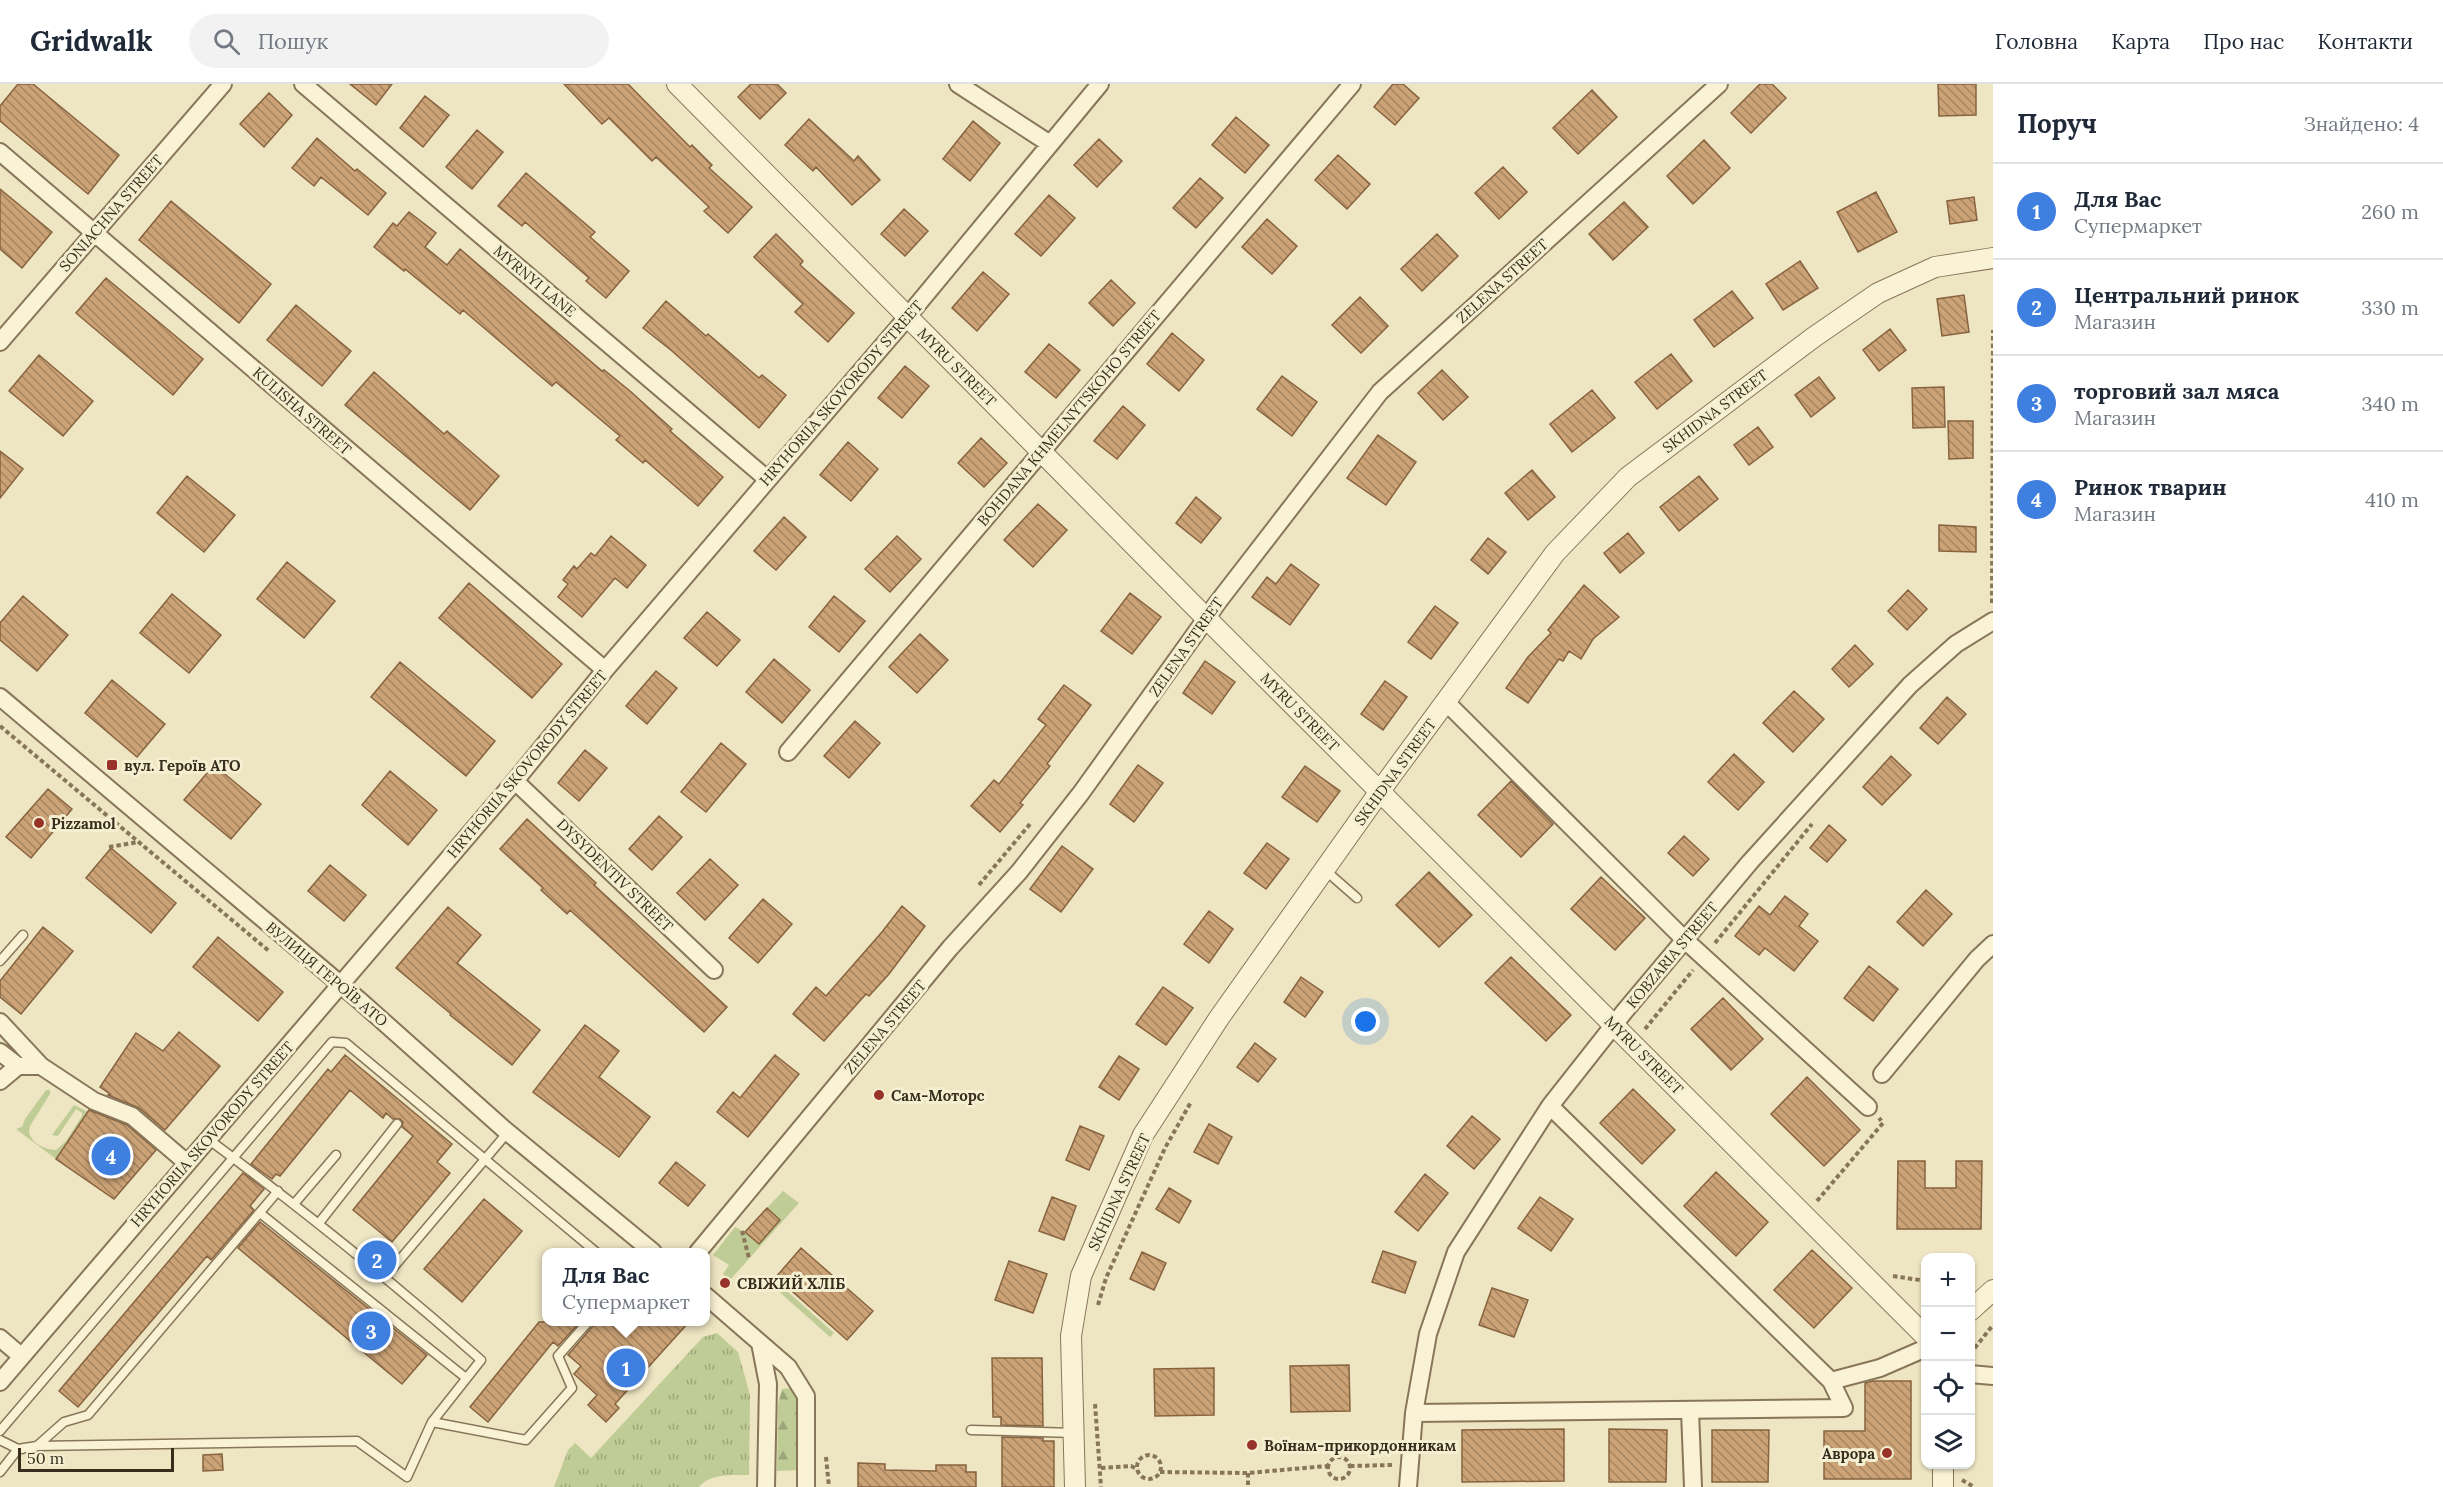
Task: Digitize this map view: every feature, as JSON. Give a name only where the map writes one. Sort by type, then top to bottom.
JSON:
[{"type":"street","name":"SONIACHNA STREET","points":[[0,342],[223,84]]},
{"type":"street","name":"MYRNYI LANE","points":[[303,84],[767,479]]},
{"type":"street","name":"MYRU STREET","points":[[677,84],[1207,619],[1921,1332]]},
{"type":"street","points":[[958,84],[1050,144]]},
{"type":"street","name":"HRYHORIIA SKOVORODY STREET","points":[[0,1382],[515,781],[605,670],[907,317],[1100,84]]},
{"type":"street","name":"BOHDANA KHMELNYTSKOHO STREET","points":[[788,752],[1352,84]]},
{"type":"street","name":"ZELENA STREET","points":[[701,1248],[951,948],[1019,872],[1082,794],[1207,619],[1380,392],[1719,84]]},
{"type":"street","name":"KULISHA STREET","points":[[0,153],[605,670]]},
{"type":"street","name":"SKHIDNA STREET","points":[[1075,1487],[1071,1336],[1081,1276],[1143,1135],[1220,1018],[1380,792],[1555,553],[1628,477],[1814,337],[1878,293],[1935,267],[1993,258]]},
{"type":"street","name":"KOBZARIA STREET","points":[[1408,1487],[1414,1413],[1428,1334],[1456,1252],[1550,1107],[1750,862],[1910,685],[1956,644],[1993,622]]},
{"type":"street","name":"ВУЛИЦЯ ГЕРОЇВ АТО","points":[[0,697],[341,985],[508,1132],[648,1248]]},
{"type":"street","points":[[1446,702],[1685,940],[1868,1107]]},
{"type":"street","name":"DYSYDENTIV STREET","points":[[515,781],[714,970]]},
{"type":"street","points":[[1882,1074],[1977,959],[1993,944]]},
{"type":"street","points":[[0,1022],[41,1066],[94,1101],[132,1116],[187,1163]]},
{"type":"street","points":[[0,1052],[18,1066],[41,1066]]},
{"type":"street","points":[[0,1081],[18,1066]]},
{"type":"street","points":[[1414,1413],[1844,1408],[1831,1381],[1550,1107]]},
{"type":"street","points":[[1975,1307],[1993,1290]]},
{"type":"street","points":[[710,1300],[788,1367],[806,1396],[807,1487]]},
{"type":"street","points":[[0,1338],[21,1356]]},
{"type":"street","points":[[760,1343],[768,1384],[766,1487]]},
{"type":"street","points":[[1831,1381],[1880,1368],[1921,1350]]},
{"type":"street","points":[[1975,1374],[1993,1376]]},
{"type":"street","points":[[1690,1410],[1693,1487]]},
{"type":"street","points":[[1943,1469],[1943,1487]]},
{"type":"lane","points":[[1325,870],[1357,898]]},
{"type":"lane","points":[[0,961],[24,935]]},
{"type":"lane","points":[[0,1431],[332,1042],[346,1043],[591,1248]]},
{"type":"lane","points":[[319,1223],[397,1124]]},
{"type":"lane","points":[[386,1276],[508,1132]]},
{"type":"lane","points":[[0,1440],[18,1449],[37,1446],[357,1441],[407,1477],[432,1422],[481,1360],[386,1276],[208,1139]]},
{"type":"lane","points":[[294,1204],[336,1155]]},
{"type":"lane","points":[[37,1446],[64,1422],[88,1415],[278,1191]]},
{"type":"lane","points":[[260,1213],[466,1378]]},
{"type":"lane","points":[[432,1422],[526,1440],[572,1388],[558,1356],[584,1326]]},
{"type":"lane","points":[[971,1430],[1074,1433]]},
{"type":"lane","points":[[0,1472],[18,1449]]},
{"type":"path","points":[[1993,330],[1993,622]]},
{"type":"path","points":[[0,726],[271,953]]},
{"type":"path","points":[[1645,1029],[1816,819]]},
{"type":"path","points":[[110,847],[139,842]]},
{"type":"path","points":[[1098,1307],[1106,1278],[1165,1148],[1193,1098]]},
{"type":"path","points":[[1816,1202],[1883,1123],[1868,1107]]},
{"type":"path","points":[[742,1231],[749,1258]]},
{"type":"path","points":[[1975,1348],[1993,1325]]},
{"type":"path","points":[[1094,1395],[1101,1487]]},
{"type":"path","points":[[1137,1470],[1138,1462],[1150,1455],[1157,1458],[1161,1465],[1160,1472]]},
{"type":"path","points":[[1339,1456],[1346,1459],[1350,1466],[1347,1476],[1342,1479],[1331,1477],[1328,1466],[1331,1459],[1339,1456]]},
{"type":"path","points":[[1350,1466],[1395,1465]]},
{"type":"path","points":[[1101,1468],[1131,1466],[1145,1479],[1151,1479],[1160,1472],[1248,1473],[1328,1466]]},
{"type":"path","points":[[1248,1473],[1248,1487]]},
{"type":"green space","points":[[46,1090],[50,1090],[50,1094],[30,1126],[29,1132],[39,1145],[56,1150],[66,1141],[82,1116],[82,1113],[76,1109],[58,1136],[52,1135],[74,1105],[88,1112],[56,1159],[16,1129],[22,1127],[25,1119]]},
{"type":"green space","points":[[783,1191],[799,1203],[730,1280],[723,1274],[729,1265],[713,1255],[735,1227],[759,1243],[780,1220],[767,1208]]},
{"type":"green space","points":[[779,1284],[834,1333],[830,1337],[775,1288]]},
{"type":"green space","points":[[717,1333],[738,1352],[750,1395],[749,1475],[715,1477],[699,1487],[554,1487],[568,1450],[575,1443],[591,1458],[703,1337]]},
{"type":"green space","points":[[792,1388],[798,1392],[802,1470],[777,1471],[778,1404],[782,1389]]},
{"type":"building","points":[[18,84],[33,84],[119,155],[88,194],[0,121],[0,106]]},
{"type":"building","points":[[350,84],[392,84],[376,105]]},
{"type":"building","points":[[564,84],[628,84],[690,147],[692,145],[712,165],[709,168],[752,207],[728,233],[704,211],[709,207],[656,157],[652,161],[609,118],[602,124]]},
{"type":"building","points":[[751,84],[777,84],[786,93],[760,119],[738,97]]},
{"type":"building","points":[[1393,84],[1403,84],[1419,98],[1395,125],[1374,107]]},
{"type":"building","points":[[1760,84],[1772,84],[1786,98],[1751,133],[1731,113]]},
{"type":"building","points":[[1938,84],[1976,84],[1976,115],[1939,116]]},
{"type":"building","points":[[1592,90],[1617,117],[1578,154],[1553,128]]},
{"type":"building","points":[[269,93],[292,115],[264,147],[240,124]]},
{"type":"building","points":[[425,96],[449,115],[423,147],[400,128]]},
{"type":"building","points":[[1236,117],[1269,145],[1245,173],[1212,145]]},
{"type":"building","points":[[809,119],[854,161],[858,156],[880,180],[852,205],[816,167],[813,171],[785,145]]},
{"type":"building","points":[[973,121],[1000,143],[970,181],[943,159]]},
{"type":"building","points":[[477,130],[503,152],[472,189],[446,167]]},
{"type":"building","points":[[317,138],[355,171],[357,169],[386,193],[368,215],[321,177],[314,186],[292,168]]},
{"type":"building","points":[[1099,139],[1122,161],[1097,187],[1074,165]]},
{"type":"building","points":[[1704,140],[1730,168],[1693,204],[1667,176]]},
{"type":"building","points":[[1338,155],[1370,184],[1347,209],[1315,180]]},
{"type":"building","points":[[1503,167],[1527,192],[1499,219],[1475,193]]},
{"type":"building","points":[[526,173],[595,232],[590,237],[629,271],[606,298],[586,281],[589,278],[525,222],[522,226],[498,206]]},
{"type":"building","points":[[1200,178],[1223,198],[1196,228],[1173,208]]},
{"type":"building","points":[[0,189],[52,232],[22,268],[0,249]]},
{"type":"building","points":[[1876,192],[1897,232],[1858,252],[1837,212]]},
{"type":"building","points":[[1049,195],[1075,218],[1041,256],[1015,234]]},
{"type":"building","points":[[1974,197],[1977,220],[1950,224],[1947,201]]},
{"type":"building","points":[[171,201],[271,284],[239,323],[139,240]]},
{"type":"building","points":[[1624,202],[1648,227],[1613,260],[1589,234]]},
{"type":"building","points":[[904,209],[928,231],[905,256],[881,234]]},
{"type":"building","points":[[409,212],[436,233],[425,247],[447,265],[460,249],[602,371],[604,370],[630,391],[672,429],[670,431],[723,477],[698,506],[645,460],[643,463],[616,440],[620,436],[556,382],[552,386],[463,310],[460,314],[374,247],[393,223],[397,226]]},
{"type":"building","points":[[1267,219],[1297,246],[1272,274],[1242,247]]},
{"type":"building","points":[[776,234],[803,261],[800,265],[854,313],[828,342],[795,312],[803,304],[754,257]]},
{"type":"building","points":[[1437,234],[1458,256],[1422,291],[1401,269]]},
{"type":"building","points":[[1800,261],[1818,288],[1783,310],[1766,284]]},
{"type":"building","points":[[983,272],[1009,294],[977,331],[952,308]]},
{"type":"building","points":[[106,278],[203,359],[173,395],[76,313]]},
{"type":"building","points":[[1111,280],[1135,303],[1113,326],[1089,303]]},
{"type":"building","points":[[1732,291],[1753,318],[1714,347],[1694,320]]},
{"type":"building","points":[[1964,295],[1969,332],[1942,336],[1937,299]]},
{"type":"building","points":[[1360,297],[1388,326],[1361,353],[1332,325]]},
{"type":"building","points":[[666,301],[759,378],[762,375],[786,395],[759,428],[643,328]]},
{"type":"building","points":[[296,305],[351,351],[322,386],[267,340]]},
{"type":"building","points":[[1890,329],[1906,350],[1879,371],[1863,350]]},
{"type":"building","points":[[1172,333],[1204,360],[1179,391],[1147,364]]},
{"type":"building","points":[[1049,344],[1080,370],[1056,398],[1025,372]]},
{"type":"building","points":[[1671,354],[1692,381],[1657,409],[1635,382]]},
{"type":"building","points":[[39,355],[93,401],[63,436],[9,391]]},
{"type":"building","points":[[905,366],[929,386],[902,418],[878,398]]},
{"type":"building","points":[[1442,370],[1468,397],[1443,420],[1418,393]]},
{"type":"building","points":[[374,372],[444,434],[447,431],[499,476],[470,510],[345,405]]},
{"type":"building","points":[[1282,376],[1317,402],[1292,436],[1257,409]]},
{"type":"building","points":[[1819,377],[1835,398],[1811,417],[1795,395]]},
{"type":"building","points":[[1944,387],[1945,427],[1913,428],[1912,388]]},
{"type":"building","points":[[1592,390],[1615,418],[1572,452],[1550,424]]},
{"type":"building","points":[[1123,406],[1145,425],[1117,459],[1094,441]]},
{"type":"building","points":[[1948,421],[1973,421],[1973,458],[1949,459]]},
{"type":"building","points":[[1758,427],[1773,447],[1749,465],[1734,445]]},
{"type":"building","points":[[1378,435],[1416,462],[1386,505],[1347,478]]},
{"type":"building","points":[[981,438],[1007,463],[984,487],[958,463]]},
{"type":"building","points":[[848,442],[878,469],[851,501],[820,475]]},
{"type":"building","points":[[0,451],[23,469],[0,498]]},
{"type":"building","points":[[1532,470],[1555,497],[1528,520],[1505,493]]},
{"type":"building","points":[[187,476],[235,515],[204,552],[157,513]]},
{"type":"building","points":[[1699,476],[1718,499],[1679,531],[1660,507]]},
{"type":"building","points":[[1196,497],[1221,518],[1201,543],[1176,523]]},
{"type":"building","points":[[1038,504],[1067,530],[1033,567],[1004,540]]},
{"type":"building","points":[[784,517],[806,537],[776,570],[754,551]]},
{"type":"building","points":[[1939,525],[1976,527],[1976,552],[1939,551]]},
{"type":"building","points":[[1628,533],[1644,553],[1620,573],[1604,553]]},
{"type":"building","points":[[611,536],[646,565],[627,588],[615,578],[582,617],[558,597],[568,584],[563,580],[574,566],[577,569],[591,553],[595,556]]},
{"type":"building","points":[[897,536],[921,559],[890,592],[865,569]]},
{"type":"building","points":[[1488,538],[1506,552],[1488,574],[1471,560]]},
{"type":"building","points":[[287,562],[335,601],[304,638],[257,599]]},
{"type":"building","points":[[1291,564],[1319,585],[1290,625],[1252,597],[1267,577],[1276,584]]},
{"type":"building","points":[[469,583],[562,664],[532,698],[439,618]]},
{"type":"building","points":[[1584,585],[1619,617],[1593,639],[1581,659],[1569,651],[1563,661],[1559,659],[1528,703],[1506,688],[1528,657],[1551,633],[1548,630]]},
{"type":"building","points":[[1908,590],[1927,609],[1907,630],[1888,611]]},
{"type":"building","points":[[1130,593],[1161,617],[1132,654],[1101,631]]},
{"type":"building","points":[[172,594],[221,635],[189,673],[140,633]]},
{"type":"building","points":[[23,596],[68,635],[37,671],[0,640],[0,623]]},
{"type":"building","points":[[834,596],[865,621],[839,652],[809,627]]},
{"type":"building","points":[[1435,606],[1458,623],[1431,659],[1408,642]]},
{"type":"building","points":[[707,612],[740,640],[717,666],[684,638]]},
{"type":"building","points":[[920,634],[948,660],[917,693],[889,667]]},
{"type":"building","points":[[1855,645],[1873,664],[1849,687],[1832,669]]},
{"type":"building","points":[[774,659],[810,690],[782,723],[746,692]]},
{"type":"building","points":[[1205,661],[1235,682],[1212,714],[1183,693]]},
{"type":"building","points":[[400,662],[495,741],[466,776],[371,697]]},
{"type":"building","points":[[656,671],[677,688],[647,724],[626,706]]},
{"type":"building","points":[[112,680],[165,724],[137,757],[85,713]]},
{"type":"building","points":[[1385,681],[1407,697],[1383,730],[1361,714]]},
{"type":"building","points":[[1064,685],[1091,705],[1047,764],[1050,766],[1020,803],[1023,805],[1000,832],[971,806],[994,780],[999,784],[1046,725],[1038,719]]},
{"type":"building","points":[[1794,691],[1824,719],[1793,752],[1763,723]]},
{"type":"building","points":[[1947,697],[1966,714],[1938,744],[1920,728]]},
{"type":"building","points":[[855,721],[880,743],[849,778],[824,756]]},
{"type":"building","points":[[721,743],[746,764],[706,812],[681,792]]},
{"type":"building","points":[[585,750],[607,768],[579,801],[558,783]]},
{"type":"building","points":[[1734,754],[1764,782],[1738,810],[1708,782]]},
{"type":"building","points":[[1891,756],[1911,775],[1882,805],[1863,787]]},
{"type":"building","points":[[214,765],[261,804],[231,839],[184,800]]},
{"type":"building","points":[[1138,765],[1163,783],[1134,822],[1110,804]]},
{"type":"building","points":[[1305,766],[1340,791],[1317,822],[1282,797]]},
{"type":"building","points":[[390,771],[437,810],[408,845],[362,805]]},
{"type":"building","points":[[1511,781],[1553,824],[1521,857],[1478,815]]},
{"type":"building","name":"Pizzamol","points":[[48,789],[72,809],[31,858],[6,837]]},
{"type":"building","points":[[659,816],[682,837],[652,870],[629,849]]},
{"type":"building","points":[[527,819],[596,883],[594,885],[727,1007],[704,1032],[570,910],[567,914],[541,890],[543,888],[500,849]]},
{"type":"building","points":[[1829,825],[1846,840],[1827,862],[1810,848]]},
{"type":"building","points":[[1684,836],[1709,859],[1693,876],[1668,853]]},
{"type":"building","points":[[1267,843],[1289,859],[1266,889],[1244,873]]},
{"type":"building","points":[[1062,846],[1093,869],[1061,912],[1030,889]]},
{"type":"building","points":[[111,848],[176,903],[151,933],[86,878]]},
{"type":"building","points":[[710,859],[738,885],[705,920],[677,893]]},
{"type":"building","points":[[330,865],[366,895],[344,921],[308,891]]},
{"type":"building","points":[[1429,872],[1472,915],[1439,947],[1396,905]]},
{"type":"building","points":[[1601,877],[1645,918],[1615,950],[1571,909]]},
{"type":"building","points":[[1926,890],[1952,914],[1923,946],[1897,922]]},
{"type":"building","points":[[1785,896],[1808,914],[1799,926],[1818,941],[1794,971],[1765,948],[1759,955],[1735,936],[1759,906],[1770,915]]},
{"type":"building","points":[[763,899],[792,924],[758,963],[729,938]]},
{"type":"building","points":[[902,906],[925,926],[889,974],[869,996],[866,994],[824,1041],[793,1014],[816,987],[826,996]]},
{"type":"building","points":[[448,907],[481,935],[457,963],[540,1030],[512,1065],[396,968]]},
{"type":"building","points":[[1209,911],[1233,929],[1209,963],[1184,944]]},
{"type":"building","points":[[43,927],[73,951],[21,1014],[0,997],[0,981]]},
{"type":"building","points":[[218,937],[283,992],[258,1021],[193,967]]},
{"type":"building","points":[[1511,957],[1571,1015],[1546,1041],[1485,983]]},
{"type":"building","points":[[1869,966],[1898,989],[1873,1021],[1844,998]]},
{"type":"building","points":[[1301,977],[1323,992],[1305,1017],[1284,1002]]},
{"type":"building","points":[[1163,987],[1193,1008],[1166,1045],[1136,1024]]},
{"type":"building","points":[[1723,998],[1763,1039],[1731,1070],[1691,1029]]},
{"type":"building","points":[[585,1025],[619,1051],[599,1077],[650,1117],[619,1157],[533,1092]]},
{"type":"building","points":[[179,1032],[220,1066],[165,1130],[139,1108],[108,1095],[110,1094],[100,1087],[136,1033],[163,1051]]},
{"type":"building","points":[[1255,1043],[1276,1059],[1258,1082],[1237,1067]]},
{"type":"building","points":[[345,1055],[452,1144],[437,1162],[450,1173],[392,1242],[353,1210],[413,1136],[402,1127],[403,1122],[400,1119],[393,1119],[386,1113],[383,1118],[350,1090],[280,1176],[276,1174],[272,1179],[251,1164],[328,1069],[331,1072]]},
{"type":"building","points":[[775,1055],[799,1074],[748,1137],[717,1112],[733,1092],[740,1098]]},
{"type":"building","points":[[1119,1056],[1139,1069],[1119,1100],[1099,1087]]},
{"type":"building","points":[[1807,1077],[1860,1130],[1824,1166],[1771,1114]]},
{"type":"building","points":[[1633,1089],[1675,1130],[1642,1164],[1600,1123]]},
{"type":"building","points":[[89,1110],[127,1125],[156,1150],[114,1199],[56,1159]]},
{"type":"building","points":[[1472,1116],[1500,1139],[1474,1169],[1447,1146]]},
{"type":"building","points":[[1209,1124],[1232,1137],[1218,1164],[1194,1152]]},
{"type":"building","points":[[1080,1126],[1104,1136],[1089,1170],[1066,1160]]},
{"type":"building","points":[[1898,1161],[1925,1161],[1925,1188],[1956,1188],[1956,1161],[1982,1161],[1981,1229],[1897,1229]]},
{"type":"building","points":[[676,1162],[705,1185],[688,1206],[659,1183]]},
{"type":"building","points":[[1716,1172],[1768,1222],[1736,1256],[1684,1206]]},
{"type":"building","points":[[243,1173],[264,1189],[250,1206],[254,1210],[211,1260],[207,1256],[78,1407],[59,1391]]},
{"type":"building","points":[[1425,1174],[1448,1193],[1418,1231],[1395,1212]]},
{"type":"building","points":[[1169,1188],[1191,1201],[1179,1223],[1156,1209]]},
{"type":"building","points":[[1052,1197],[1076,1206],[1064,1240],[1039,1231]]},
{"type":"building","points":[[1540,1197],[1573,1219],[1551,1251],[1518,1228]]},
{"type":"building","points":[[484,1199],[522,1231],[462,1302],[424,1269]]},
{"type":"building","points":[[767,1208],[780,1220],[759,1244],[745,1232]]},
{"type":"building","points":[[260,1222],[427,1355],[402,1384],[238,1248]]},
{"type":"building","points":[[801,1248],[873,1311],[847,1340],[776,1277]]},
{"type":"building","points":[[1812,1250],[1852,1288],[1814,1328],[1774,1290]]},
{"type":"building","points":[[1383,1251],[1416,1262],[1405,1293],[1372,1282]]},
{"type":"building","points":[[1142,1252],[1166,1263],[1154,1290],[1130,1279]]},
{"type":"building","points":[[1009,1261],[1047,1274],[1033,1313],[995,1300]]},
{"type":"building","points":[[1492,1288],[1528,1300],[1514,1337],[1479,1325]]},
{"type":"building","points":[[539,1322],[542,1322],[542,1326],[576,1326],[558,1346],[553,1342],[488,1422],[470,1407]]},
{"type":"building","points":[[593,1326],[685,1326],[615,1404],[619,1408],[606,1422],[588,1405],[597,1395],[574,1374],[581,1366],[568,1355]]},
{"type":"building","points":[[992,1358],[1042,1358],[1043,1426],[1001,1425],[1001,1417],[993,1417]]},
{"type":"building","points":[[1349,1365],[1350,1411],[1291,1412],[1290,1366]]},
{"type":"building","points":[[1214,1368],[1214,1415],[1155,1416],[1154,1369]]},
{"type":"building","points":[[1911,1381],[1911,1479],[1824,1479],[1824,1431],[1865,1431],[1865,1383]]},
{"type":"building","points":[[1564,1429],[1564,1481],[1462,1482],[1462,1430]]},
{"type":"building","points":[[1609,1429],[1667,1430],[1666,1482],[1609,1482]]},
{"type":"building","points":[[1712,1430],[1769,1430],[1768,1482],[1712,1482]]},
{"type":"building","points":[[1002,1437],[1043,1438],[1043,1441],[1054,1441],[1054,1487],[1002,1487]]},
{"type":"building","points":[[222,1454],[223,1470],[203,1471],[203,1455]]},
{"type":"building","points":[[858,1463],[885,1464],[885,1470],[936,1471],[936,1465],[966,1465],[966,1472],[976,1472],[976,1487],[858,1487]]},
{"type":"place","name":"вул. Героїв АТО","points":[[112,765]]},
{"type":"place","name":"Pizzamol","points":[[39,823]]},
{"type":"place","name":"Сам-Моторс","points":[[879,1095]]},
{"type":"place","name":"Ринок тварин","points":[[111,1156]]},
{"type":"place","name":"Центральний ринок","points":[[377,1260]]},
{"type":"place","name":"СВІЖИЙ ХЛІБ","points":[[725,1283]]},
{"type":"place","name":"торговий зал мяса","points":[[371,1331]]},
{"type":"place","name":"Для Вас","points":[[626,1368]]},
{"type":"place","name":"Воїнам-прикордонникам","points":[[1252,1445]]},
{"type":"place","name":"Аврора","points":[[1887,1453]]}]
